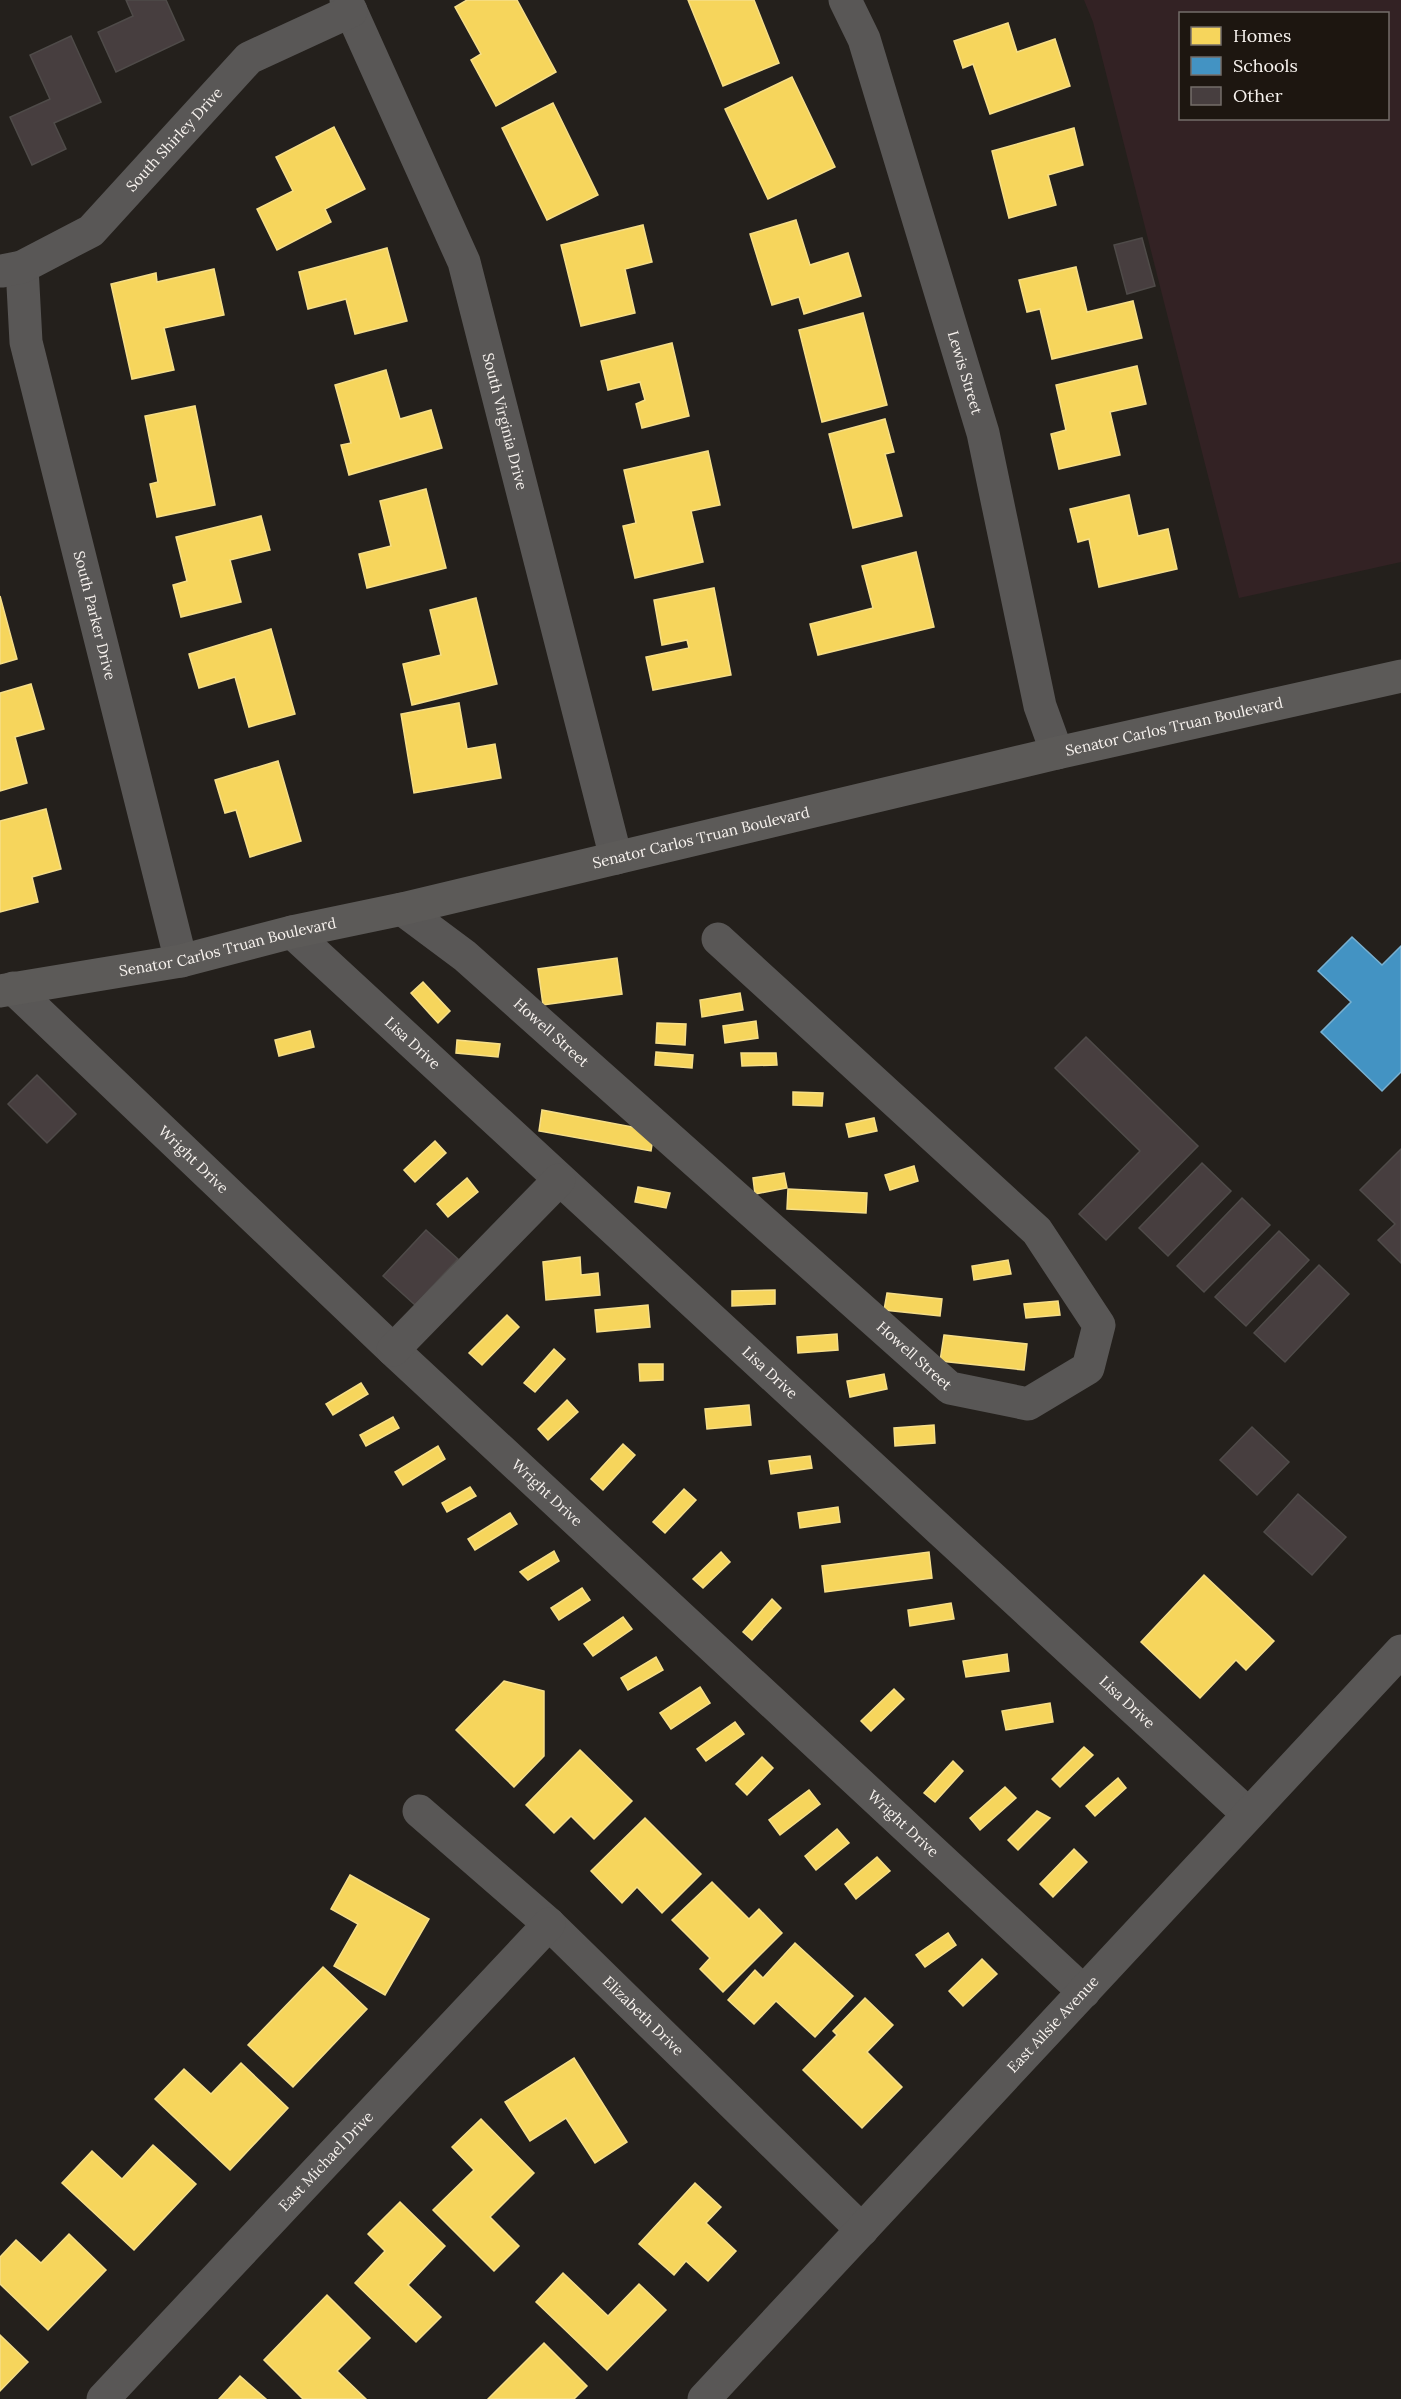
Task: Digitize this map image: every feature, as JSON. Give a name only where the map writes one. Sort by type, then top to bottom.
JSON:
[{"type":"main road","name":"Senator Carlos Truan Boulevard","points":[[7,990],[181,961],[291,932],[402,909],[1057,753],[1401,676]]},
{"type":"street","name":"Lewis Street","points":[[846,0],[864,39],[983,434],[1040,706],[1057,753]]},
{"type":"street","name":"South Shirley Drive","points":[[11,270],[91,231],[249,58],[349,6]]},
{"type":"street","name":"South Virginia Drive","points":[[349,6],[464,262],[616,858]]},
{"type":"street","name":"South Parker Drive","points":[[11,270],[26,342],[181,961]]},
{"type":"street","name":"Howell Street","points":[[402,909],[465,957],[950,1388],[1028,1404],[1088,1368],[1099,1324],[1037,1231],[718,939]]},
{"type":"street","name":"Lisa Drive","points":[[291,932],[1248,1814]]},
{"type":"street","name":"Wright Drive","points":[[7,990],[1084,1992]]},
{"type":"street","points":[[393,1350],[559,1180]]},
{"type":"street","name":"East Ailsie Avenue","points":[[704,2399],[1401,1652]]},
{"type":"street","name":"Elizabeth Drive","points":[[419,1812],[549,1924],[862,2230]]},
{"type":"street","name":"East Michael Drive","points":[[103,2399],[549,1924]]},
{"type":"shaded area","points":[[1084,0],[1401,0],[1401,562],[1239,598],[1093,22]]},
{"type":"building: Homes","points":[[467,0],[517,0],[556,72],[496,106],[471,60],[481,54],[455,7]]},
{"type":"building: Homes","points":[[688,0],[754,0],[779,63],[723,86]]},
{"type":"building: Homes","points":[[1008,23],[1017,52],[1055,39],[1070,86],[990,114],[973,64],[963,68],[954,41]]},
{"type":"building: Homes","points":[[792,77],[835,167],[768,199],[725,109]]},
{"type":"building: Homes","points":[[553,103],[598,195],[547,220],[502,128]]},
{"type":"building: Homes","points":[[334,127],[365,189],[325,209],[331,222],[277,250],[257,209],[293,191],[276,157]]},
{"type":"building: Homes","points":[[1074,128],[1083,165],[1048,175],[1056,205],[1009,218],[992,151]]},
{"type":"building: Homes","points":[[796,220],[810,265],[848,253],[861,296],[804,314],[799,297],[772,305],[750,234]]},
{"type":"building: Homes","points":[[643,225],[652,262],[625,269],[635,313],[581,326],[561,245]]},
{"type":"building: Homes","points":[[387,248],[407,321],[355,334],[346,299],[308,309],[299,272]]},
{"type":"building: Homes","points":[[1076,267],[1087,312],[1133,301],[1142,338],[1052,359],[1040,309],[1027,312],[1019,280]]},
{"type":"building: Homes","points":[[214,269],[224,315],[164,328],[174,370],[132,379],[111,284],[156,273],[157,282]]},
{"type":"building: Homes","points":[[863,313],[887,405],[822,422],[799,330]]},
{"type":"building: Homes","points":[[672,343],[689,416],[642,428],[636,404],[645,400],[640,382],[608,390],[601,361]]},
{"type":"building: Homes","points":[[1137,366],[1146,404],[1110,412],[1120,455],[1059,469],[1051,434],[1066,430],[1056,385]]},
{"type":"building: Homes","points":[[386,370],[400,419],[431,410],[442,448],[349,475],[341,445],[351,443],[335,385]]},
{"type":"building: Homes","points":[[195,406],[215,505],[157,517],[150,484],[158,482],[145,416]]},
{"type":"building: Homes","points":[[885,419],[894,452],[885,454],[902,516],[853,528],[829,434]]},
{"type":"building: Homes","points":[[708,451],[720,505],[691,511],[703,562],[635,578],[623,526],[636,523],[624,470]]},
{"type":"building: Homes","points":[[426,489],[446,568],[367,588],[359,554],[391,546],[380,501]]},
{"type":"building: Homes","points":[[1129,495],[1138,536],[1168,529],[1177,569],[1099,587],[1089,539],[1078,542],[1070,509]]},
{"type":"building: Homes","points":[[261,516],[270,550],[230,560],[241,602],[181,617],[173,585],[187,581],[176,537]]},
{"type":"building: Homes","points":[[916,552],[934,627],[818,655],[810,624],[873,608],[862,566]]},
{"type":"building: Homes","points":[[714,588],[731,675],[653,690],[646,657],[689,648],[687,640],[662,645],[654,600]]},
{"type":"building: Homes","points":[[0,596],[17,659],[0,664]]},
{"type":"building: Homes","points":[[476,598],[497,684],[412,705],[403,664],[441,655],[430,610]]},
{"type":"building: Homes","points":[[271,629],[295,714],[249,727],[235,677],[199,688],[189,654]]},
{"type":"building: Homes","points":[[31,684],[44,729],[15,737],[27,783],[0,791],[0,693]]},
{"type":"building: Homes","points":[[459,703],[467,749],[495,744],[501,778],[414,793],[401,714]]},
{"type":"building: Homes","points":[[278,761],[301,841],[250,857],[236,810],[225,813],[215,780]]},
{"type":"building: Homes","points":[[46,809],[61,869],[32,877],[38,902],[0,912],[0,821]]},
{"type":"building: Homes","points":[[617,958],[622,994],[543,1005],[538,969]]},
{"type":"building: Homes","points":[[423,982],[450,1011],[438,1023],[411,993]]},
{"type":"building: Homes","points":[[740,993],[743,1010],[702,1017],[700,1000]]},
{"type":"building: Homes","points":[[756,1021],[758,1038],[725,1043],[723,1026]]},
{"type":"building: Homes","points":[[657,1023],[686,1024],[685,1045],[656,1043]]},
{"type":"building: Homes","points":[[310,1031],[314,1047],[279,1056],[275,1040]]},
{"type":"building: Homes","points":[[457,1040],[500,1044],[498,1057],[456,1053]]},
{"type":"building: Homes","points":[[656,1052],[693,1055],[692,1068],[655,1065]]},
{"type":"building: Homes","points":[[741,1053],[776,1053],[777,1065],[742,1066]]},
{"type":"building: Homes","points":[[793,1092],[823,1093],[822,1106],[793,1105]]},
{"type":"building: Homes","points":[[542,1110],[654,1131],[651,1151],[539,1131]]},
{"type":"building: Homes","points":[[874,1118],[877,1131],[849,1137],[846,1124]]},
{"type":"building: Homes","points":[[435,1141],[446,1153],[415,1182],[404,1170]]},
{"type":"building: Homes","points":[[914,1166],[918,1181],[890,1190],[885,1175]]},
{"type":"building: Homes","points":[[784,1173],[787,1188],[755,1194],[753,1178]]},
{"type":"building: Homes","points":[[467,1178],[478,1192],[448,1217],[437,1204]]},
{"type":"building: Homes","points":[[638,1187],[670,1193],[666,1208],[635,1202]]},
{"type":"building: Homes","points":[[788,1189],[867,1193],[866,1213],[787,1209]]},
{"type":"building: Homes","points":[[580,1257],[581,1275],[598,1273],[600,1295],[546,1300],[543,1262]]},
{"type":"building: Homes","points":[[1008,1260],[1011,1274],[974,1280],[972,1266]]},
{"type":"building: Homes","points":[[775,1290],[775,1304],[732,1306],[732,1291]]},
{"type":"building: Homes","points":[[887,1293],[942,1299],[940,1316],[884,1310]]},
{"type":"building: Homes","points":[[1058,1301],[1060,1315],[1026,1318],[1024,1304]]},
{"type":"building: Homes","points":[[648,1305],[650,1327],[597,1332],[595,1310]]},
{"type":"building: Homes","points":[[507,1315],[519,1327],[482,1365],[469,1353]]},
{"type":"building: Homes","points":[[837,1334],[838,1350],[798,1353],[797,1337]]},
{"type":"building: Homes","points":[[944,1335],[1027,1344],[1024,1370],[940,1361]]},
{"type":"building: Homes","points":[[554,1349],[565,1359],[535,1392],[524,1383]]},
{"type":"building: Homes","points":[[639,1364],[663,1364],[663,1380],[640,1381]]},
{"type":"building: Homes","points":[[884,1374],[887,1389],[850,1397],[847,1381]]},
{"type":"building: Homes","points":[[361,1383],[368,1394],[333,1415],[326,1404]]},
{"type":"building: Homes","points":[[567,1400],[578,1412],[548,1440],[538,1429]]},
{"type":"building: Homes","points":[[749,1405],[751,1425],[707,1429],[705,1409]]},
{"type":"building: Homes","points":[[393,1417],[399,1428],[366,1446],[360,1435]]},
{"type":"building: Homes","points":[[934,1425],[935,1443],[895,1446],[894,1428]]},
{"type":"building: Homes","points":[[623,1444],[635,1455],[603,1490],[591,1479]]},
{"type":"building: Homes","points":[[438,1446],[445,1459],[403,1485],[395,1472]]},
{"type":"building: Homes","points":[[810,1456],[812,1468],[771,1474],[769,1461]]},
{"type":"building: Homes","points":[[470,1487],[476,1496],[447,1512],[442,1503]]},
{"type":"building: Homes","points":[[684,1489],[696,1500],[665,1533],[653,1522]]},
{"type":"building: Homes","points":[[838,1507],[840,1522],[800,1528],[798,1513]]},
{"type":"building: Homes","points":[[510,1513],[517,1524],[475,1550],[468,1539]]},
{"type":"building: Homes","points":[[554,1551],[559,1561],[528,1580],[520,1572]]},
{"type":"building: Homes","points":[[721,1552],[730,1562],[703,1588],[693,1579]]},
{"type":"building: Homes","points":[[929,1552],[932,1578],[825,1592],[822,1566]]},
{"type":"building: Homes","points":[[1204,1575],[1274,1641],[1246,1670],[1236,1660],[1200,1698],[1141,1642]]},
{"type":"building: Homes","points":[[582,1588],[590,1600],[559,1620],[551,1608]]},
{"type":"building: Homes","points":[[772,1599],[781,1608],[752,1640],[743,1632]]},
{"type":"building: Homes","points":[[951,1603],[954,1619],[910,1626],[908,1610]]},
{"type":"building: Homes","points":[[623,1617],[632,1629],[593,1656],[584,1644]]},
{"type":"building: Homes","points":[[1007,1654],[1009,1671],[966,1677],[963,1661]]},
{"type":"building: Homes","points":[[656,1657],[663,1670],[628,1690],[621,1678]]},
{"type":"building: Homes","points":[[504,1681],[544,1691],[544,1756],[514,1787],[456,1730]]},
{"type":"building: Homes","points":[[700,1687],[710,1703],[671,1729],[660,1713]]},
{"type":"building: Homes","points":[[894,1689],[904,1699],[871,1731],[861,1721]]},
{"type":"building: Homes","points":[[1050,1703],[1053,1722],[1006,1730],[1002,1711]]},
{"type":"building: Homes","points":[[735,1722],[744,1734],[706,1761],[697,1749]]},
{"type":"building: Homes","points":[[1084,1747],[1093,1755],[1060,1787],[1052,1779]]},
{"type":"building: Homes","points":[[580,1750],[632,1801],[594,1839],[571,1816],[554,1833],[526,1805]]},
{"type":"building: Homes","points":[[762,1757],[773,1768],[747,1795],[736,1784]]},
{"type":"building: Homes","points":[[953,1761],[963,1771],[935,1802],[924,1793]]},
{"type":"building: Homes","points":[[1118,1778],[1126,1788],[1095,1816],[1086,1806]]},
{"type":"building: Homes","points":[[1005,1787],[1016,1798],[980,1830],[970,1818]]},
{"type":"building: Homes","points":[[809,1790],[820,1804],[780,1835],[769,1820]]},
{"type":"building: Homes","points":[[1037,1811],[1050,1818],[1018,1850],[1008,1840]]},
{"type":"building: Homes","points":[[645,1818],[701,1874],[662,1913],[637,1887],[622,1903],[591,1871]]},
{"type":"building: Homes","points":[[837,1829],[849,1843],[816,1870],[805,1856]]},
{"type":"building: Homes","points":[[1074,1849],[1087,1862],[1053,1897],[1040,1884]]},
{"type":"building: Homes","points":[[877,1857],[890,1871],[856,1899],[845,1884]]},
{"type":"building: Homes","points":[[350,1875],[429,1919],[385,1995],[334,1966],[358,1924],[331,1909]]},
{"type":"building: Homes","points":[[712,1882],[749,1919],[759,1909],[782,1933],[723,1992],[700,1969],[710,1958],[672,1920]]},
{"type":"building: Homes","points":[[948,1933],[956,1945],[925,1967],[916,1955]]},
{"type":"building: Homes","points":[[795,1943],[853,1996],[815,2037],[776,2001],[754,2024],[728,2000],[755,1970],[763,1978]]},
{"type":"building: Homes","points":[[982,1959],[997,1974],[963,2006],[949,1991]]},
{"type":"building: Homes","points":[[323,1967],[367,2009],[293,2087],[248,2045]]},
{"type":"building: Homes","points":[[865,1998],[893,2025],[867,2052],[902,2087],[862,2128],[803,2070],[837,2035],[833,2031]]},
{"type":"building: Homes","points":[[574,2058],[627,2142],[595,2163],[566,2118],[530,2141],[505,2102]]},
{"type":"building: Homes","points":[[241,2063],[288,2108],[230,2170],[155,2099],[184,2069],[211,2094]]},
{"type":"building: Homes","points":[[481,2119],[534,2173],[490,2217],[519,2246],[494,2271],[433,2210],[474,2170],[452,2147]]},
{"type":"building: Homes","points":[[153,2145],[196,2184],[134,2250],[62,2183],[92,2151],[122,2179]]},
{"type":"building: Homes","points":[[695,2183],[721,2207],[706,2223],[736,2251],[708,2281],[686,2261],[674,2275],[639,2244]]},
{"type":"building: Homes","points":[[400,2202],[445,2246],[408,2285],[441,2317],[416,2342],[355,2283],[385,2251],[368,2234]]},
{"type":"building: Homes","points":[[69,2234],[106,2270],[48,2330],[0,2284],[0,2257],[16,2240],[41,2263]]},
{"type":"building: Homes","points":[[563,2273],[608,2316],[639,2284],[666,2310],[607,2370],[536,2302]]},
{"type":"building: Homes","points":[[327,2295],[370,2338],[337,2371],[366,2399],[303,2399],[264,2360]]},
{"type":"building: Homes","points":[[0,2335],[28,2362],[0,2391]]},
{"type":"building: Homes","points":[[544,2343],[587,2386],[574,2399],[488,2399]]},
{"type":"building: Homes","points":[[240,2376],[266,2399],[219,2399]]},
{"type":"building: Schools","points":[[1352,937],[1382,965],[1401,946],[1401,1072],[1382,1091],[1321,1032],[1351,1002],[1318,971]]},
{"type":"building: Other","points":[[126,0],[166,0],[184,40],[116,72],[98,32],[133,16]]},
{"type":"building: Other","points":[[71,36],[101,102],[54,123],[66,149],[32,165],[10,117],[50,99],[30,55]]},
{"type":"building: Other","points":[[1142,238],[1155,286],[1127,294],[1114,245]]},
{"type":"building: Other","points":[[1086,1037],[1198,1146],[1106,1240],[1079,1214],[1140,1151],[1055,1068]]},
{"type":"building: Other","points":[[37,1075],[76,1114],[47,1143],[8,1104]]},
{"type":"building: Other","points":[[1401,1149],[1401,1263],[1378,1240],[1395,1224],[1360,1190]]},
{"type":"building: Other","points":[[1202,1163],[1231,1191],[1168,1256],[1139,1228]]},
{"type":"building: Other","points":[[1242,1198],[1270,1225],[1204,1292],[1177,1266]]},
{"type":"building: Other","points":[[426,1230],[458,1259],[415,1305],[383,1276]]},
{"type":"building: Other","points":[[1279,1231],[1309,1260],[1246,1326],[1215,1297]]},
{"type":"building: Other","points":[[1319,1265],[1349,1294],[1285,1362],[1254,1333]]},
{"type":"building: Other","points":[[1252,1427],[1289,1462],[1257,1495],[1220,1460]]},
{"type":"building: Other","points":[[1298,1494],[1346,1537],[1312,1575],[1264,1532]]}]
